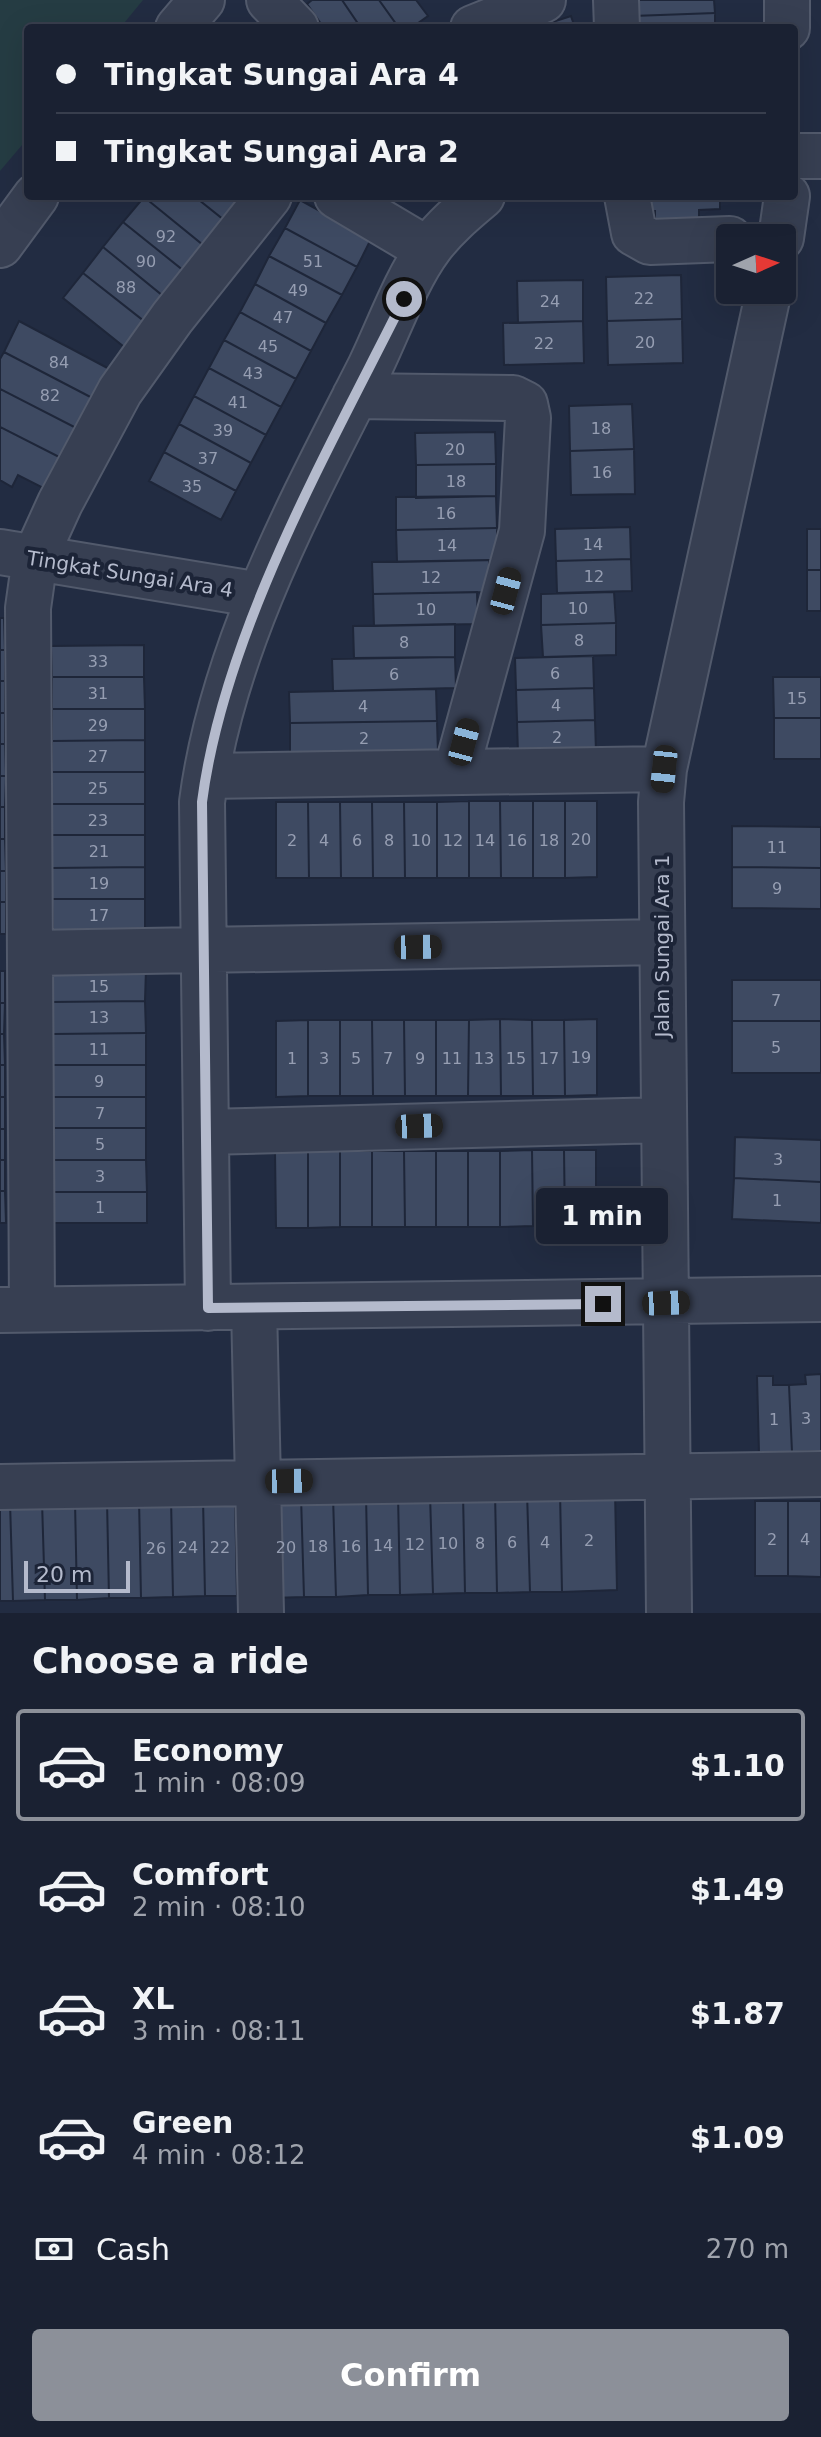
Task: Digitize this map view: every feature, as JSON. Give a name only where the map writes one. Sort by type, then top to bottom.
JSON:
[{"type":"street","points":[[181,24],[202,0]]},
{"type":"street","points":[[269,0],[292,24]]},
{"type":"street","points":[[483,24],[543,0]]},
{"type":"street","points":[[616,0],[617,24]]},
{"type":"street","points":[[787,0],[787,24]]},
{"type":"street","points":[[798,156],[821,156]]},
{"type":"street","points":[[0,245],[33,200]]},
{"type":"street","points":[[266,200],[172,318],[120,391],[60,503],[18,555],[28,608],[32,953],[16,1310],[821,1299]]},
{"type":"street","points":[[344,200],[428,250]]},
{"type":"street","name":"Tingkat Sungai Ara 4","points":[[208,1308],[202,802],[206,776],[228,689],[260,595],[428,250],[455,218],[477,200]]},
{"type":"street","points":[[628,200],[634,233],[650,242],[716,240]]},
{"type":"street","points":[[783,224],[786,200]]},
{"type":"street","name":"Jalan Sungai Ara 1","points":[[669,1613],[663,1120],[664,769],[766,304]]},
{"type":"street","points":[[355,396],[513,398],[525,404],[528,418],[522,531],[456,772]]},
{"type":"street","name":"Tingkat Sungai Ara 4","points":[[18,555],[260,595]]},
{"type":"street","points":[[206,776],[664,769]]},
{"type":"street","points":[[32,953],[662,942]]},
{"type":"street","points":[[206,1132],[663,1120]]},
{"type":"street","points":[[254,1307],[261,1613]]},
{"type":"street","points":[[0,1487],[668,1474],[821,1474]]},
{"type":"shaded area","points":[[0,0],[143,0],[123,24],[24,24],[24,143],[0,171]]},
{"type":"building","points":[[312,0],[342,0],[358,24],[321,24],[307,4]]},
{"type":"building","points":[[342,0],[379,0],[396,24],[358,24]]},
{"type":"building","points":[[379,0],[416,0],[428,16],[417,24],[396,24]]},
{"type":"building","points":[[633,0],[714,0],[715,13],[633,16]]},
{"type":"building","points":[[715,13],[715,24],[634,24],[633,16]]},
{"type":"building","points":[[571,16],[574,24],[546,24]]},
{"type":"building","points":[[141,200],[148,200],[208,249],[189,275],[123,222]]},
{"type":"building","points":[[148,200],[199,200],[229,224],[208,249]]},
{"type":"building","points":[[199,200],[243,200],[229,224]]},
{"type":"building","points":[[300,200],[371,239],[357,267],[285,228]]},
{"type":"building","points":[[638,200],[720,200],[720,209],[699,210],[699,221],[655,223],[655,211],[639,211]]},
{"type":"building","points":[[123,222],[189,275],[168,300],[103,247]]},
{"type":"building","points":[[285,228],[357,267],[342,295],[269,256]]},
{"type":"building","points":[[103,247],[168,300],[149,325],[83,273]]},
{"type":"building","points":[[269,256],[342,295],[326,323],[255,284]]},
{"type":"building","points":[[83,273],[149,325],[128,350],[63,298]]},
{"type":"building","points":[[681,275],[682,319],[607,321],[606,277]]},
{"type":"building","points":[[583,280],[583,321],[518,323],[517,281]]},
{"type":"building","points":[[255,284],[326,323],[311,351],[240,312]]},
{"type":"building","points":[[240,312],[311,351],[296,379],[224,340]]},
{"type":"building","points":[[682,319],[683,363],[608,365],[607,321]]},
{"type":"building","points":[[19,321],[115,372],[100,402],[4,352]]},
{"type":"building","points":[[583,321],[584,363],[504,365],[503,323]]},
{"type":"building","points":[[224,340],[296,379],[281,407],[209,368]]},
{"type":"building","points":[[4,352],[100,402],[84,432],[0,389],[0,359]]},
{"type":"building","points":[[209,368],[281,407],[266,435],[194,396]]},
{"type":"building","points":[[0,389],[84,432],[69,462],[0,427]]},
{"type":"building","points":[[194,396],[266,435],[251,463],[179,424]]},
{"type":"building","points":[[632,404],[634,449],[570,451],[569,406]]},
{"type":"building","points":[[179,424],[251,463],[236,491],[164,452]]},
{"type":"building","points":[[0,427],[69,462],[53,493],[18,475],[12,487],[0,480]]},
{"type":"building","points":[[495,432],[496,464],[416,465],[415,433]]},
{"type":"building","points":[[634,449],[635,494],[571,495],[570,451]]},
{"type":"building","points":[[164,452],[236,491],[221,520],[149,481]]},
{"type":"building","points":[[496,464],[496,496],[416,498],[416,465]]},
{"type":"building","points":[[496,496],[497,528],[396,530],[396,497]]},
{"type":"building","points":[[630,527],[631,559],[556,561],[555,529]]},
{"type":"building","points":[[497,528],[497,560],[397,562],[396,530]]},
{"type":"building","points":[[807,529],[821,529],[821,570],[807,570]]},
{"type":"building","points":[[631,559],[632,591],[557,593],[556,561]]},
{"type":"building","points":[[489,560],[489,592],[373,594],[372,562]]},
{"type":"building","points":[[807,570],[821,570],[821,611],[807,611]]},
{"type":"building","points":[[477,592],[478,624],[374,626],[373,594]]},
{"type":"building","points":[[614,592],[616,623],[541,625],[541,594]]},
{"type":"building","points":[[0,618],[4,618],[5,650],[0,650]]},
{"type":"building","points":[[616,623],[616,655],[543,657],[541,625]]},
{"type":"building","points":[[455,624],[455,657],[354,658],[353,626]]},
{"type":"building","points":[[144,645],[144,677],[52,677],[51,646]]},
{"type":"building","points":[[0,650],[5,650],[5,681],[0,681]]},
{"type":"building","points":[[593,656],[594,688],[516,690],[515,658]]},
{"type":"building","points":[[455,657],[456,688],[333,691],[332,659]]},
{"type":"building","points":[[52,677],[144,677],[145,709],[52,709]]},
{"type":"building","points":[[773,677],[821,677],[821,718],[774,718]]},
{"type":"building","points":[[0,681],[5,681],[5,713],[0,713]]},
{"type":"building","points":[[594,688],[595,720],[517,722],[516,690]]},
{"type":"building","points":[[436,689],[437,721],[290,723],[289,692]]},
{"type":"building","points":[[52,709],[145,709],[145,740],[52,741]]},
{"type":"building","points":[[0,713],[5,713],[5,744],[0,744]]},
{"type":"building","points":[[774,718],[821,718],[821,759],[774,759]]},
{"type":"building","points":[[595,720],[596,752],[518,754],[517,722]]},
{"type":"building","points":[[437,721],[438,753],[290,756],[290,723]]},
{"type":"building","points":[[145,740],[145,772],[52,772],[52,741]]},
{"type":"building","points":[[0,744],[5,744],[6,776],[0,776]]},
{"type":"building","points":[[52,772],[145,772],[145,804],[52,804]]},
{"type":"building","points":[[0,776],[6,776],[5,807],[0,807]]},
{"type":"building","points":[[469,801],[500,801],[501,878],[469,878]]},
{"type":"building","points":[[469,801],[469,878],[437,878],[437,802]]},
{"type":"building","points":[[500,801],[533,801],[533,878],[501,878]]},
{"type":"building","points":[[533,801],[565,801],[565,878],[533,878]]},
{"type":"building","points":[[565,801],[597,801],[597,877],[565,878]]},
{"type":"building","points":[[276,802],[308,802],[309,878],[276,878]]},
{"type":"building","points":[[308,802],[340,802],[341,878],[309,878]]},
{"type":"building","points":[[340,802],[372,802],[373,878],[341,878]]},
{"type":"building","points":[[372,802],[404,802],[405,878],[373,878]]},
{"type":"building","points":[[404,802],[437,802],[437,878],[405,878]]},
{"type":"building","points":[[52,804],[145,804],[145,835],[52,835]]},
{"type":"building","points":[[0,807],[5,807],[5,839],[0,839]]},
{"type":"building","points":[[732,826],[821,827],[821,868],[732,867]]},
{"type":"building","points":[[52,835],[145,835],[145,867],[52,868]]},
{"type":"building","points":[[0,839],[5,839],[6,871],[0,871]]},
{"type":"building","points":[[145,867],[145,899],[52,899],[52,868]]},
{"type":"building","points":[[732,867],[821,868],[821,909],[732,908]]},
{"type":"building","points":[[0,871],[6,871],[6,902],[0,902]]},
{"type":"building","points":[[52,899],[145,899],[145,930],[53,931]]},
{"type":"building","points":[[0,902],[6,902],[6,934],[0,934]]},
{"type":"building","points":[[146,969],[145,1001],[52,1002],[53,970]]},
{"type":"building","points":[[0,971],[5,971],[5,1003],[0,1003]]},
{"type":"building","points":[[732,980],[821,980],[821,1021],[732,1021]]},
{"type":"building","points":[[145,1001],[146,1033],[53,1034],[52,1002]]},
{"type":"building","points":[[0,1003],[5,1003],[4,1034],[0,1034]]},
{"type":"building","points":[[500,1019],[532,1020],[533,1096],[501,1096]]},
{"type":"building","points":[[500,1019],[501,1096],[468,1096],[469,1020]]},
{"type":"building","points":[[597,1019],[597,1095],[565,1096],[564,1020]]},
{"type":"building","points":[[308,1020],[340,1020],[340,1096],[308,1096]]},
{"type":"building","points":[[308,1020],[308,1096],[276,1097],[276,1021]]},
{"type":"building","points":[[340,1020],[372,1020],[373,1096],[340,1096]]},
{"type":"building","points":[[372,1020],[404,1020],[405,1096],[373,1096]]},
{"type":"building","points":[[404,1020],[436,1020],[436,1096],[405,1096]]},
{"type":"building","points":[[436,1020],[469,1020],[468,1096],[436,1096]]},
{"type":"building","points":[[532,1020],[564,1020],[565,1096],[533,1096]]},
{"type":"building","points":[[732,1021],[821,1021],[821,1073],[732,1073]]},
{"type":"building","points":[[146,1033],[146,1065],[53,1065],[53,1034]]},
{"type":"building","points":[[0,1034],[4,1034],[5,1065],[0,1065]]},
{"type":"building","points":[[0,1065],[5,1065],[5,1097],[0,1097]]},
{"type":"building","points":[[53,1065],[146,1065],[146,1097],[53,1097]]},
{"type":"building","points":[[0,1097],[5,1097],[5,1129],[0,1129]]},
{"type":"building","points":[[53,1097],[146,1097],[146,1128],[53,1128]]},
{"type":"building","points":[[53,1128],[146,1128],[146,1160],[53,1160]]},
{"type":"building","points":[[0,1129],[5,1129],[5,1160],[0,1160]]},
{"type":"building","points":[[735,1137],[821,1140],[821,1182],[734,1178]]},
{"type":"building","points":[[532,1150],[533,1226],[500,1227],[500,1151]]},
{"type":"building","points":[[532,1150],[564,1150],[565,1226],[533,1226]]},
{"type":"building","points":[[564,1150],[596,1150],[596,1227],[565,1226]]},
{"type":"building","points":[[275,1151],[308,1151],[308,1228],[276,1228]]},
{"type":"building","points":[[308,1151],[340,1151],[340,1227],[308,1228]]},
{"type":"building","points":[[340,1151],[372,1151],[372,1227],[340,1227]]},
{"type":"building","points":[[372,1151],[404,1151],[405,1227],[372,1227]]},
{"type":"building","points":[[404,1151],[436,1151],[436,1227],[405,1227]]},
{"type":"building","points":[[436,1151],[468,1151],[468,1227],[436,1227]]},
{"type":"building","points":[[468,1151],[500,1151],[500,1227],[468,1227]]},
{"type":"building","points":[[0,1160],[5,1160],[5,1191],[0,1191]]},
{"type":"building","points":[[53,1160],[146,1160],[147,1192],[54,1192]]},
{"type":"building","points":[[734,1178],[821,1182],[821,1223],[732,1219]]},
{"type":"building","points":[[0,1191],[5,1191],[6,1223],[0,1223]]},
{"type":"building","points":[[54,1192],[147,1192],[147,1223],[54,1223]]},
{"type":"building","points":[[821,1374],[821,1451],[792,1452],[789,1385],[806,1384],[805,1375]]},
{"type":"building","points":[[757,1376],[773,1376],[773,1385],[789,1385],[792,1452],[759,1453]]},
{"type":"building","points":[[615,1490],[617,1590],[562,1592],[560,1491]]},
{"type":"building","points":[[560,1491],[562,1592],[530,1592],[527,1492]]},
{"type":"building","points":[[495,1492],[497,1593],[465,1593],[463,1493]]},
{"type":"building","points":[[495,1492],[527,1492],[530,1592],[497,1593]]},
{"type":"building","points":[[463,1493],[465,1593],[433,1594],[430,1494]]},
{"type":"building","points":[[398,1494],[400,1595],[368,1595],[366,1495]]},
{"type":"building","points":[[398,1494],[430,1494],[433,1594],[400,1595]]},
{"type":"building","points":[[366,1495],[368,1595],[336,1597],[333,1496]]},
{"type":"building","points":[[301,1496],[304,1597],[271,1598],[268,1497]]},
{"type":"building","points":[[301,1496],[333,1496],[336,1597],[304,1597]]},
{"type":"building","points":[[235,1497],[237,1596],[205,1596],[203,1498]]},
{"type":"building","points":[[171,1498],[173,1597],[141,1598],[139,1499]]},
{"type":"building","points":[[171,1498],[203,1498],[205,1596],[173,1597]]},
{"type":"building","points":[[139,1499],[141,1598],[109,1598],[107,1500]]},
{"type":"building","points":[[107,1500],[109,1598],[77,1600],[75,1501]]},
{"type":"building","points":[[42,1501],[45,1600],[13,1601],[10,1502]]},
{"type":"building","points":[[42,1501],[75,1501],[77,1600],[45,1600]]},
{"type":"building","points":[[755,1501],[788,1501],[788,1576],[755,1576]]},
{"type":"building","points":[[788,1501],[821,1501],[821,1577],[788,1576]]},
{"type":"building","points":[[0,1502],[10,1502],[13,1601],[0,1601]]},
{"type":"route","points":[[404,299],[260,595],[228,689],[206,776],[202,802],[208,1308],[603,1304]]}]
